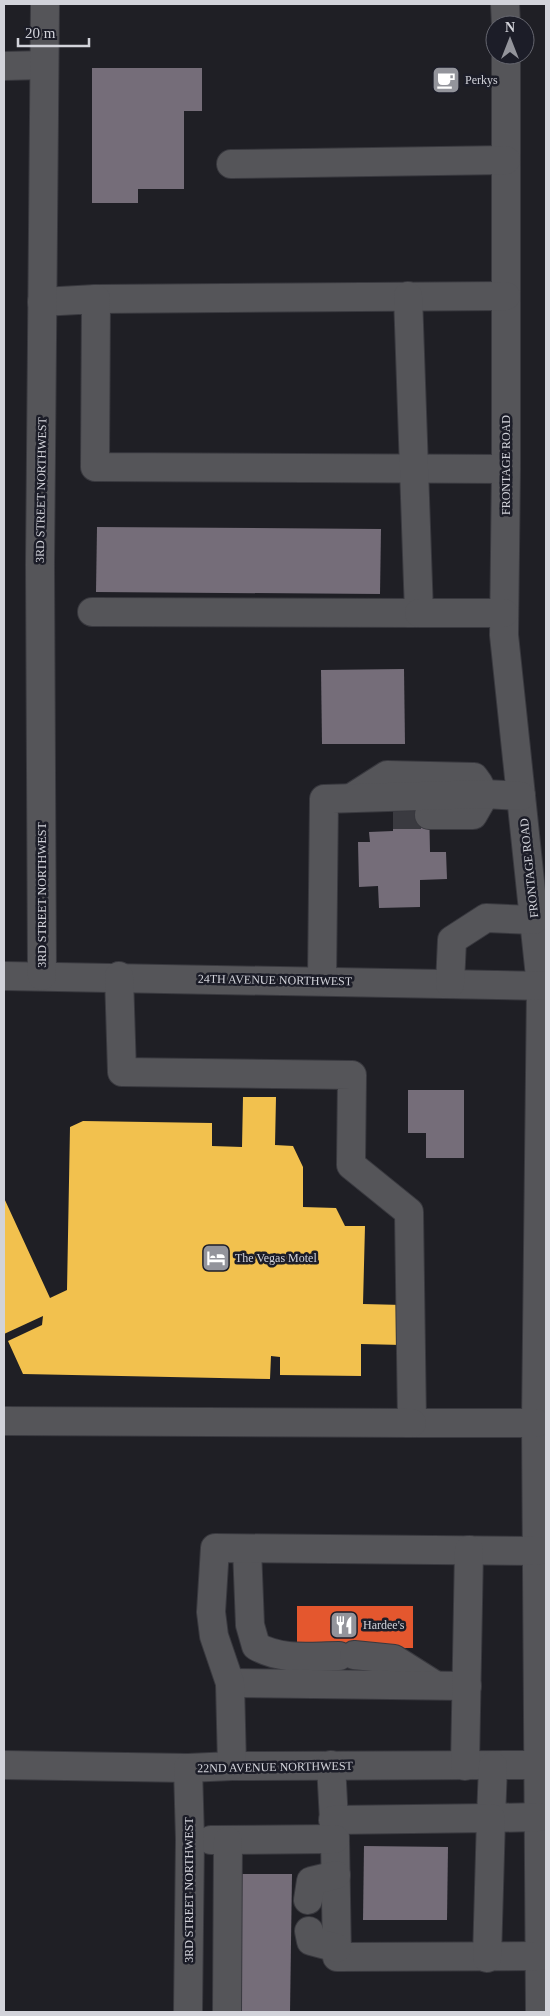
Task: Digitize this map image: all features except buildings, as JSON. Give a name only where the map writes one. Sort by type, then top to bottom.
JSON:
[{"type":"street","name":"3RD STREET NORTHWEST","points":[[42,976],[40,575],[45,4]]},
{"type":"street","points":[[4,66],[44,65]]},
{"type":"street","name":"FRONTAGE ROAD","points":[[506,65],[504,635],[534,920],[544,986],[536,1423],[542,1765],[539,1817],[540,2012]]},
{"type":"street","points":[[231,164],[506,160]]},
{"type":"street","points":[[408,296],[419,613]]},
{"type":"street","points":[[42,302],[506,296]]},
{"type":"street","points":[[96,300],[96,467],[506,469]]},
{"type":"street","points":[[92,612],[504,613]]},
{"type":"street","points":[[337,799],[485,794],[521,796]]},
{"type":"street","points":[[429,815],[473,815],[485,794]]},
{"type":"street","points":[[337,799],[393,815]]},
{"type":"street","points":[[322,981],[337,799]]},
{"type":"street","points":[[450,984],[452,940],[486,918],[534,920]]},
{"type":"street","name":"24TH AVENUE NORTHWEST","points":[[4,976],[119,976],[544,986]]},
{"type":"street","points":[[119,976],[122,1072],[352,1075],[351,1165],[409,1212],[412,1423]]},
{"type":"street","points":[[4,1421],[536,1423]]},
{"type":"street","points":[[232,1766],[230,1683],[214,1636],[211,1612],[215,1548],[538,1551]]},
{"type":"street","points":[[247,1549],[250,1625],[256,1646],[266,1652],[281,1656],[346,1656],[394,1659],[435,1685]]},
{"type":"street","points":[[465,1766],[469,1550]]},
{"type":"street","points":[[230,1683],[467,1686]]},
{"type":"street","name":"22ND AVENUE NORTHWEST","points":[[4,1765],[188,1768],[331,1765],[542,1765]]},
{"type":"street","points":[[331,1765],[336,1875],[337,1957],[487,1958],[540,1956]]},
{"type":"street","points":[[487,1958],[493,1766]]},
{"type":"street","name":"3RD STREET NORTHWEST","points":[[188,1768],[190,1839],[188,2012]]},
{"type":"street","points":[[190,1839],[228,1841],[334,1830],[491,1818],[539,1817]]},
{"type":"street","points":[[227,2012],[228,1841]]},
{"type":"street","points":[[308,1900],[311,1881],[336,1875]]},
{"type":"street","points":[[309,1931],[311,1941],[337,1948]]},
{"type":"tunnel","points":[[393,815],[429,815]]},
{"type":"place","name":"Perkys","points":[[446,80]]},
{"type":"place","name":"The Vegas Motel","points":[[216,1258]]},
{"type":"place","name":"Hardee's","points":[[344,1625]]}]
